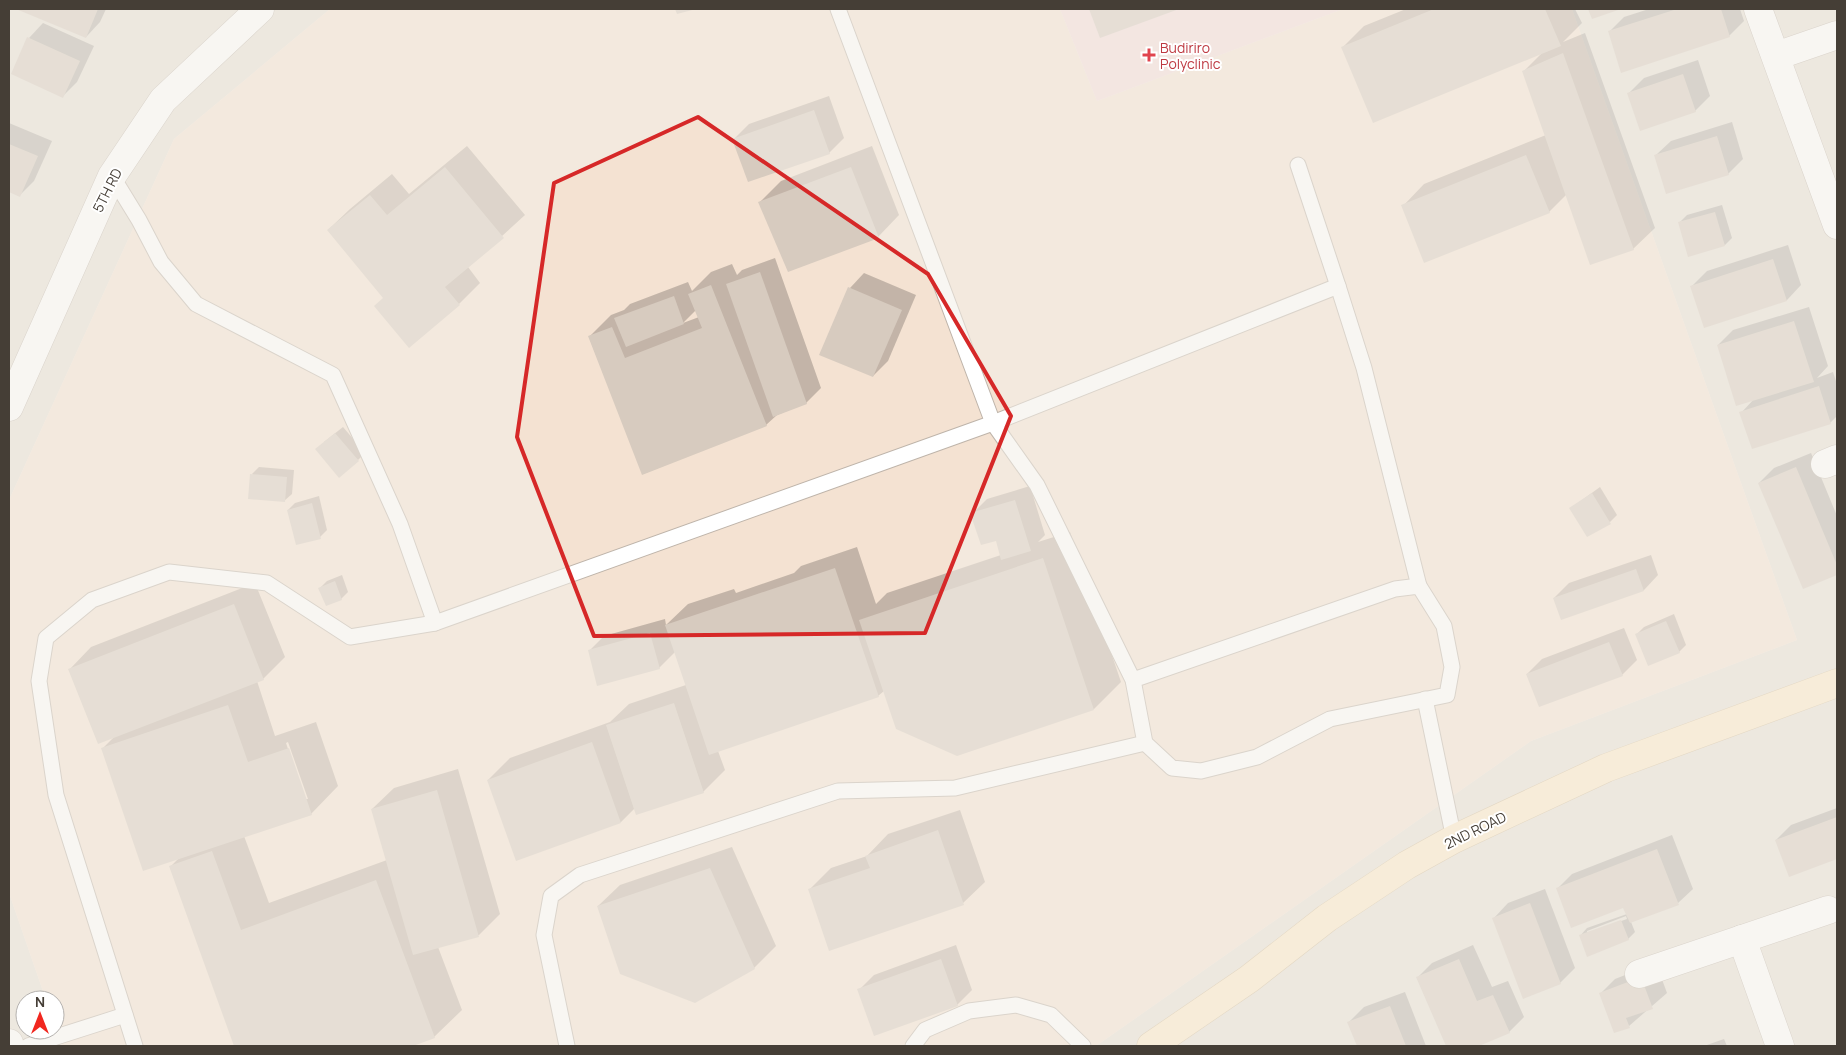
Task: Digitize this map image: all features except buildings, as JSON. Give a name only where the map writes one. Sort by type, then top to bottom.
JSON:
[{"type":"street","name":"5TH RD","points":[[9,407],[112,176],[163,100],[260,9]]},
{"type":"street","points":[[1758,9],[1837,225]]},
{"type":"street","points":[[1776,56],[1837,35]]},
{"type":"street","name":"2ND ROAD","points":[[1151,1046],[1249,979],[1328,918],[1407,865],[1454,839],[1606,768],[1837,683]]},
{"type":"street","points":[[1639,974],[1828,910]]},
{"type":"street","points":[[1742,939],[1780,1046]]},
{"type":"lane","points":[[838,9],[993,423],[1037,485],[1133,680],[1145,743],[1172,768],[1201,771],[1257,757],[1330,719],[1447,695],[1452,667],[1444,626],[1419,586],[1364,368],[1298,165]]},
{"type":"lane","points":[[112,176],[139,220],[161,262],[196,304],[333,375],[400,524],[435,623]]},
{"type":"lane","points":[[136,1046],[56,795],[39,681],[46,638],[92,600],[169,572],[267,582],[350,637],[435,623],[993,423],[1338,286]]},
{"type":"lane","points":[[1133,680],[1395,589],[1419,586]]},
{"type":"lane","points":[[1425,699],[1454,839]]},
{"type":"lane","points":[[567,1046],[544,935],[551,896],[580,875],[838,791],[955,788],[1145,743]]},
{"type":"lane","points":[[913,1046],[925,1030],[969,1011],[1016,1005],[1051,1015],[1083,1046]]},
{"type":"lane","points":[[28,1046],[125,1015]]},
{"type":"highlighted area","points":[[698,117],[928,274],[1011,416],[925,633],[594,636],[517,437],[554,183]]},
{"type":"shaded area","points":[[9,9],[330,9],[174,139],[9,500]]},
{"type":"shaded area","points":[[330,9],[1060,9],[1097,101],[1343,9],[1572,9],[1797,640],[1531,741],[1096,1046],[62,1046],[60,1040],[65,1040],[65,990],[43,990],[9,893],[9,500],[174,139]]},
{"type":"shaded area","name":"Budiriro Polyclinic","points":[[1060,9],[1343,9],[1097,101]]},
{"type":"shaded area","points":[[1572,9],[1837,9],[1837,1046],[1096,1046],[1531,741],[1797,640]]},
{"type":"shaded area","points":[[9,893],[43,990],[15,990],[15,1040],[60,1040],[62,1046],[9,1046]]},
{"type":"place","name":"Budiriro Polyclinic","points":[[1149,55]]}]
